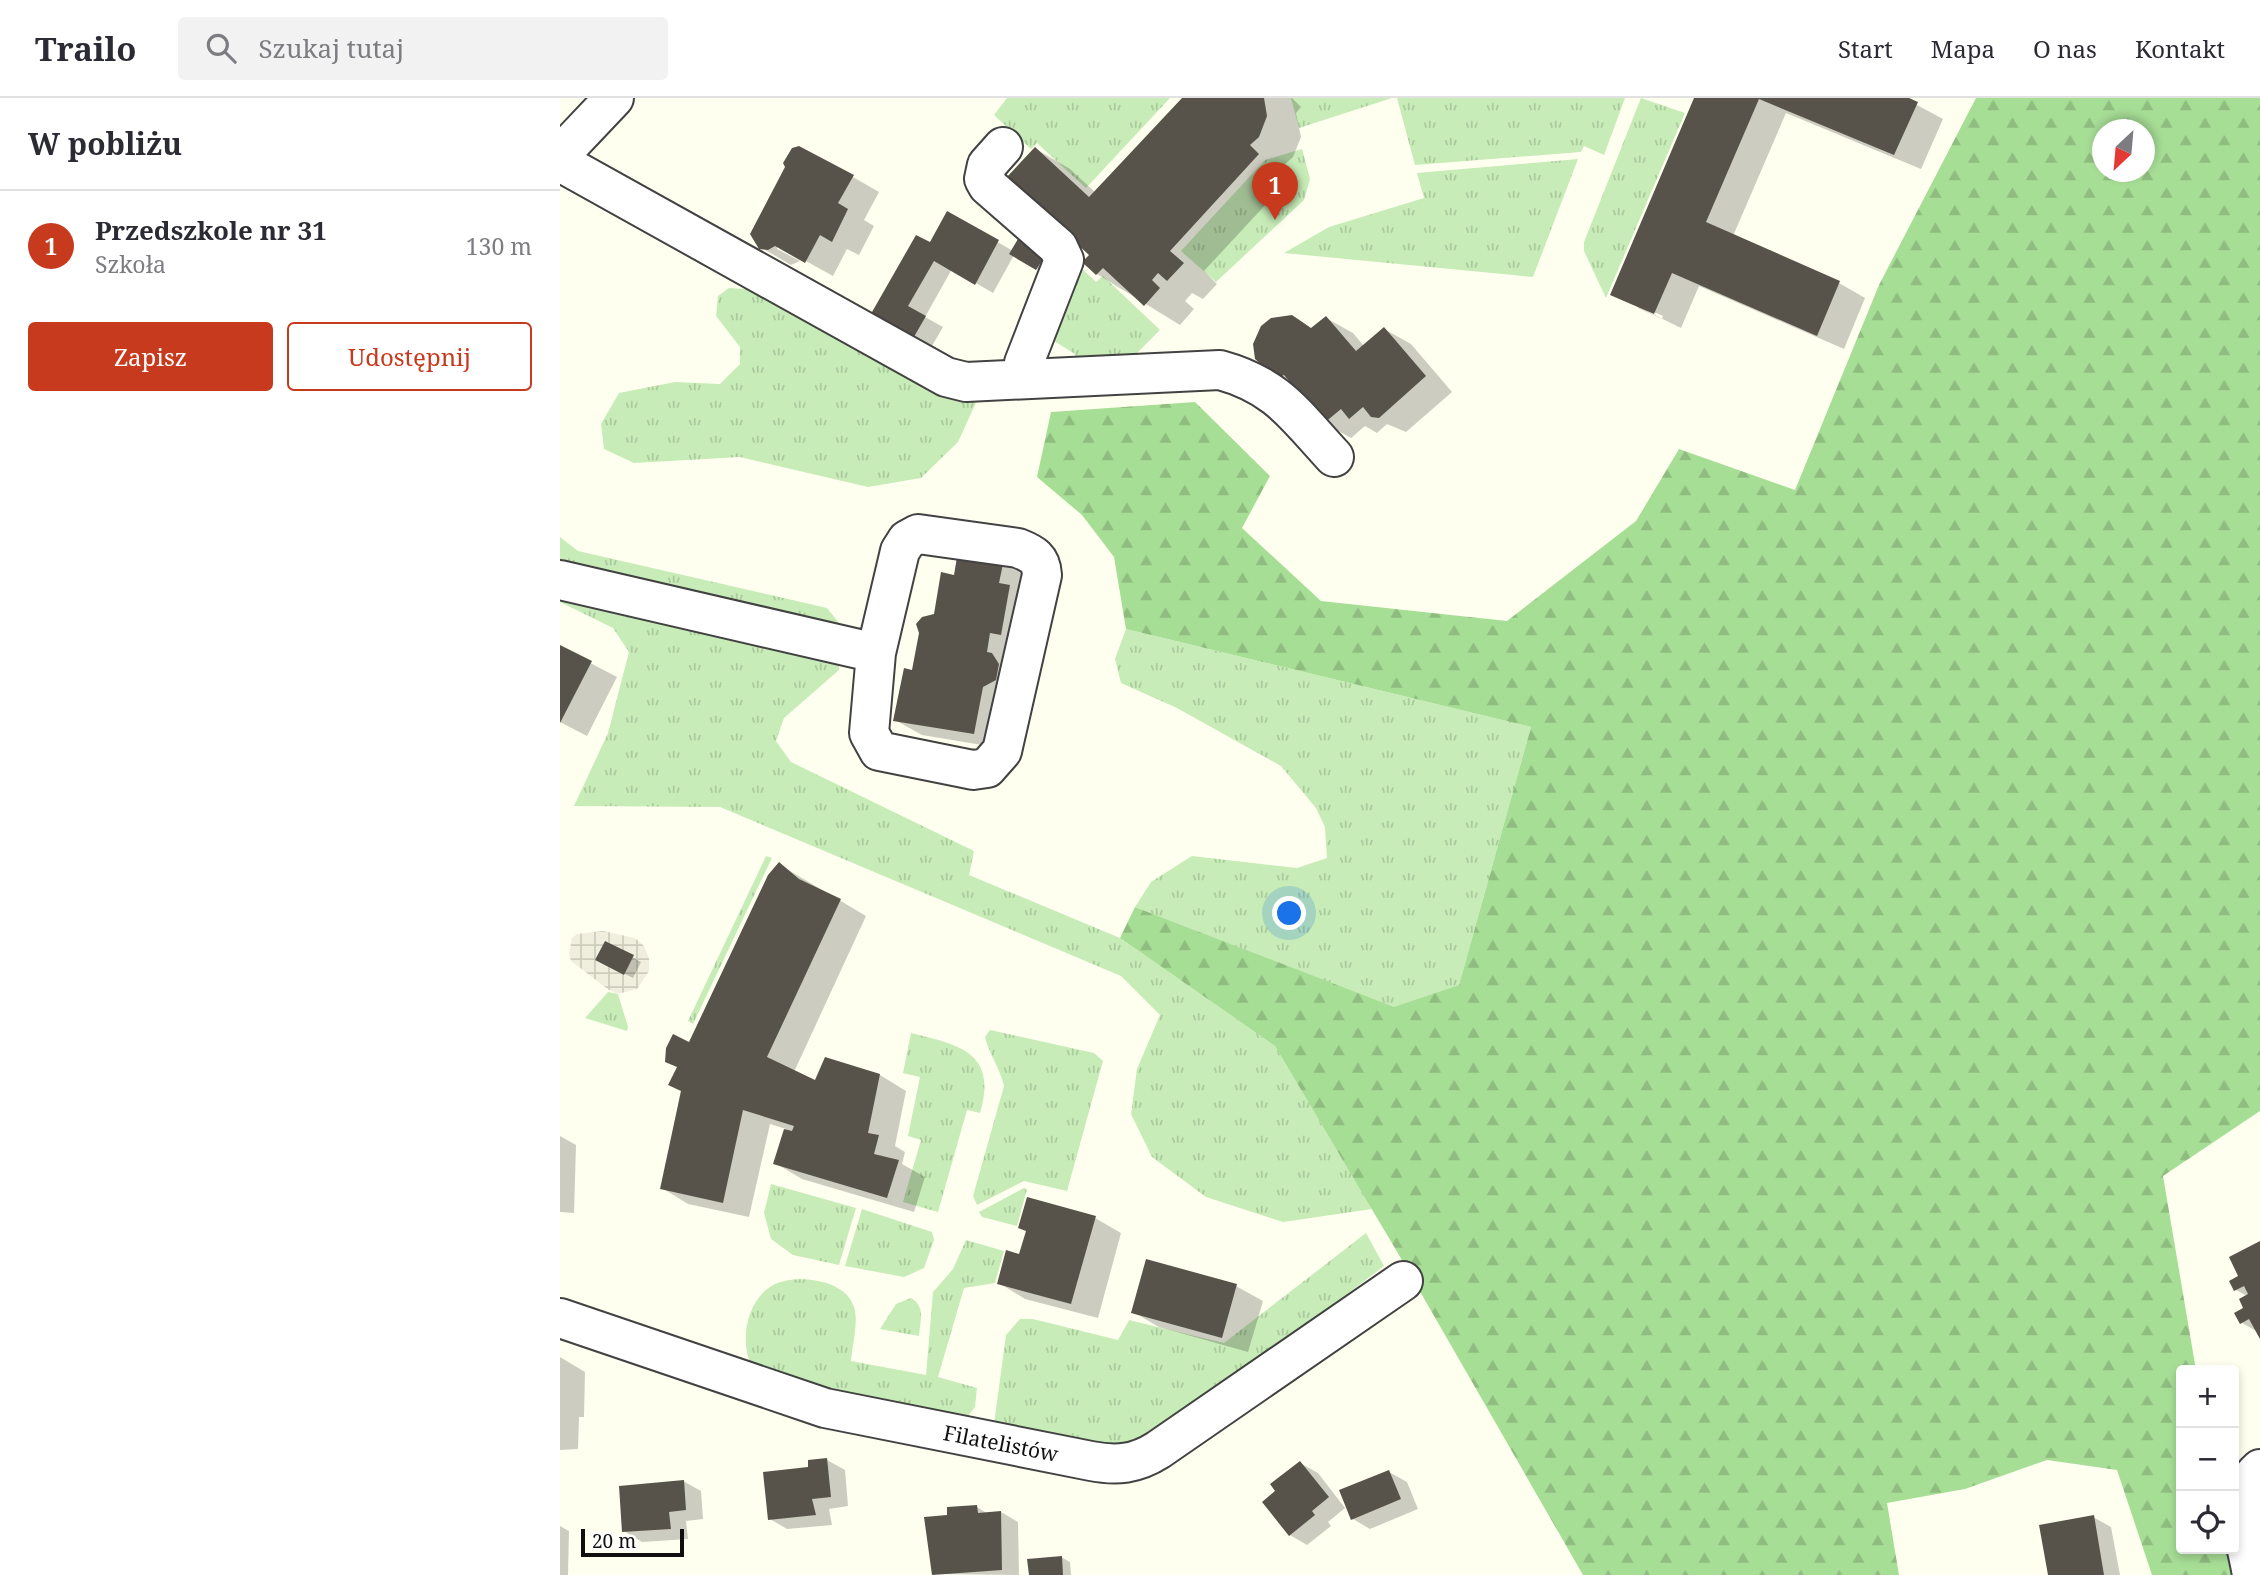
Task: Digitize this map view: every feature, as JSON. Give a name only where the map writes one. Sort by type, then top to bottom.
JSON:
[{"type":"street","points":[[560,155],[594,106]]},
{"type":"street","points":[[1003,147],[986,165],[984,179],[1058,247],[1064,260],[1024,363],[1023,378]]},
{"type":"street","points":[[560,162],[946,377],[966,382],[1144,372],[1228,372],[1255,380],[1273,392],[1334,457]]},
{"type":"street","points":[[918,534],[1018,548],[1031,553],[1041,565],[1042,575],[1002,751],[987,768],[973,769],[879,751],[874,747],[869,733],[876,653],[900,551],[907,540],[918,534]]},
{"type":"street","points":[[560,580],[876,653]]},
{"type":"street","name":"Filatelistów","points":[[560,1318],[825,1408],[1091,1461],[1121,1464],[1134,1462],[1158,1450],[1403,1281]]},
{"type":"street","points":[[2252,1575],[2240,1503],[2243,1488],[2260,1469]]},
{"type":"green space","points":[[1007,98],[1170,98],[1086,188],[1037,143],[1031,149],[994,115]]},
{"type":"green space","points":[[1291,98],[1392,98],[1299,128]]},
{"type":"green space","points":[[1397,98],[1625,98],[1604,155],[1584,146],[1581,152],[1415,165]]},
{"type":"green space","points":[[1641,98],[1685,113],[1606,298],[1584,251],[1584,242]]},
{"type":"green space","points":[[1976,98],[2260,98],[2260,1111],[2163,1176],[2195,1365],[2176,1365],[2176,1554],[2227,1554],[2231,1575],[2152,1575],[2117,1470],[2047,1460],[1965,1489],[1887,1503],[1899,1575],[1583,1575],[1275,1046],[1120,938],[1135,907],[1394,1007],[1459,985],[1531,727],[1126,629],[1114,557],[1082,515],[1037,477],[1051,412],[1195,402],[1270,476],[1242,528],[1321,601],[1507,621],[1636,521],[1679,449],[1795,490],[1879,285]]},
{"type":"green space","points":[[1302,149],[1310,179],[1304,200],[1216,282],[1181,251],[1265,160]]},
{"type":"green space","points":[[1578,159],[1533,277],[1284,253],[1329,227],[1424,198],[1417,173]]},
{"type":"green space","points":[[1079,266],[1096,282],[1103,276],[1160,330],[1129,361],[1075,365],[1075,354],[1043,334]]},
{"type":"green space","points":[[729,288],[762,290],[979,396],[958,442],[921,478],[868,487],[740,457],[634,463],[604,449],[601,424],[619,393],[675,382],[720,384],[740,364],[740,347],[716,316],[718,296]]},
{"type":"green space","points":[[560,537],[578,551],[827,608],[839,623],[839,670],[784,718],[776,741],[791,762],[974,851],[969,875],[1120,938],[1275,1046],[1372,1209],[1283,1222],[1206,1197],[1152,1157],[1131,1114],[1137,1069],[1160,1015],[1121,976],[720,807],[574,806],[608,733],[629,652],[613,628],[560,602]]},
{"type":"green space","points":[[1126,629],[1531,727],[1459,985],[1394,1008],[1135,907],[1151,882],[1192,856],[1297,868],[1327,858],[1325,827],[1316,808],[1281,766],[1177,708],[1121,683],[1115,659]]},
{"type":"green space","points":[[766,856],[772,858],[693,1024],[688,1021]]},
{"type":"green space","points":[[608,992],[618,994],[627,1031],[585,1018]]},
{"type":"green space","points":[[990,1030],[1094,1053],[1103,1061],[1067,1191],[1024,1181],[977,1205],[973,1196],[1004,1086],[985,1037]]},
{"type":"green space","points":[[911,1033],[959,1048],[979,1064],[984,1076],[980,1113],[967,1110],[938,1212],[903,1202],[921,1140],[908,1136],[920,1077],[903,1073]]},
{"type":"green space","points":[[771,1184],[856,1208],[839,1265],[793,1255],[771,1239],[764,1213]]},
{"type":"green space","points":[[1024,1188],[1027,1189],[1017,1226],[982,1217],[979,1212]]},
{"type":"green space","points":[[862,1209],[932,1232],[934,1240],[924,1268],[904,1277],[845,1266]]},
{"type":"green space","points":[[1366,1233],[1384,1266],[1145,1448],[993,1432],[1006,1335],[1020,1319],[1033,1319],[1118,1340],[1129,1320],[1224,1343]]},
{"type":"green space","points":[[966,1240],[1004,1251],[995,1283],[964,1288],[938,1377],[977,1388],[975,1407],[960,1426],[754,1372],[749,1361],[746,1338],[750,1313],[756,1302],[773,1285],[794,1279],[807,1279],[841,1290],[854,1307],[856,1320],[851,1361],[926,1375],[933,1292],[953,1269]]},
{"type":"green space","points":[[911,1298],[920,1310],[919,1336],[880,1329],[896,1304]]},
{"type":"shaded area","points":[[603,931],[635,938],[644,946],[649,958],[649,971],[637,989],[618,994],[571,961],[569,954],[572,938],[577,934]],"holes":[[[605,941],[634,955],[624,975],[595,960]]]},
{"type":"building","points":[[1182,98],[1264,98],[1267,116],[1259,137],[1250,145],[1259,154],[1170,251],[1184,263],[1167,281],[1158,273],[1152,280],[1160,288],[1144,306],[1103,268],[1096,275],[1082,262],[1089,255],[1006,178],[1035,147],[1089,197]]},
{"type":"building","points":[[1694,98],[1909,98],[1918,102],[1894,155],[1759,99],[1706,222],[1840,281],[1817,336],[1672,273],[1654,314],[1610,295]]},
{"type":"building","points":[[799,146],[854,175],[838,203],[848,209],[832,242],[820,235],[805,263],[775,246],[768,250],[759,249],[750,234],[785,167],[783,163],[792,148]]},
{"type":"building","points":[[947,211],[999,240],[975,285],[934,261],[908,306],[926,316],[911,342],[868,319],[916,235],[930,242]]},
{"type":"building","points":[[1018,239],[1045,256],[1036,270],[1009,254]]},
{"type":"building","points":[[1292,315],[1311,328],[1326,316],[1356,351],[1384,327],[1426,376],[1379,418],[1371,417],[1363,407],[1349,419],[1341,409],[1323,424],[1284,386],[1289,381],[1284,375],[1277,378],[1255,359],[1253,344],[1261,326],[1271,318]]},
{"type":"building","points":[[958,551],[1004,559],[999,583],[1010,585],[1001,635],[990,633],[987,652],[992,653],[999,664],[996,680],[983,687],[974,734],[893,721],[904,668],[912,670],[919,633],[916,624],[922,617],[934,614],[941,572],[954,575]]},
{"type":"building","points":[[560,645],[592,661],[560,723]]},
{"type":"building","points":[[779,862],[799,879],[841,899],[767,1057],[815,1080],[825,1057],[880,1074],[868,1133],[879,1135],[874,1154],[899,1160],[887,1198],[773,1164],[784,1129],[792,1131],[794,1126],[743,1110],[723,1203],[660,1189],[681,1091],[668,1085],[677,1067],[665,1062],[666,1048],[673,1034],[689,1042],[768,875]]},
{"type":"building","points":[[605,941],[634,955],[624,975],[595,960]]},
{"type":"building","points":[[1027,1197],[1096,1216],[1071,1304],[997,1284],[1006,1250],[1019,1254],[1026,1231],[1018,1228]]},
{"type":"building","points":[[2260,1241],[2260,1339],[2249,1319],[2240,1324],[2234,1313],[2243,1308],[2239,1299],[2248,1294],[2244,1286],[2234,1291],[2229,1281],[2238,1276],[2229,1257]]},
{"type":"building","points":[[1146,1259],[1237,1284],[1222,1338],[1131,1313]]},
{"type":"building","points":[[827,1458],[831,1497],[812,1499],[816,1515],[768,1520],[763,1472],[808,1467],[808,1460]]},
{"type":"building","points":[[1300,1461],[1329,1497],[1312,1511],[1315,1515],[1289,1536],[1262,1502],[1275,1491],[1270,1484]]},
{"type":"building","points":[[1389,1470],[1401,1499],[1351,1520],[1339,1490]]},
{"type":"building","points":[[684,1480],[686,1510],[669,1512],[671,1529],[622,1532],[619,1486]]},
{"type":"building","points":[[977,1505],[978,1513],[1001,1511],[1002,1570],[932,1575],[924,1517],[947,1515],[947,1507]]},
{"type":"building","points":[[2094,1515],[2104,1575],[2048,1575],[2039,1525]]},
{"type":"building","points":[[1062,1556],[1063,1575],[1029,1575],[1027,1559]]},
{"type":"place","name":"Przedszkole nr 31","points":[[1275,220]]}]
